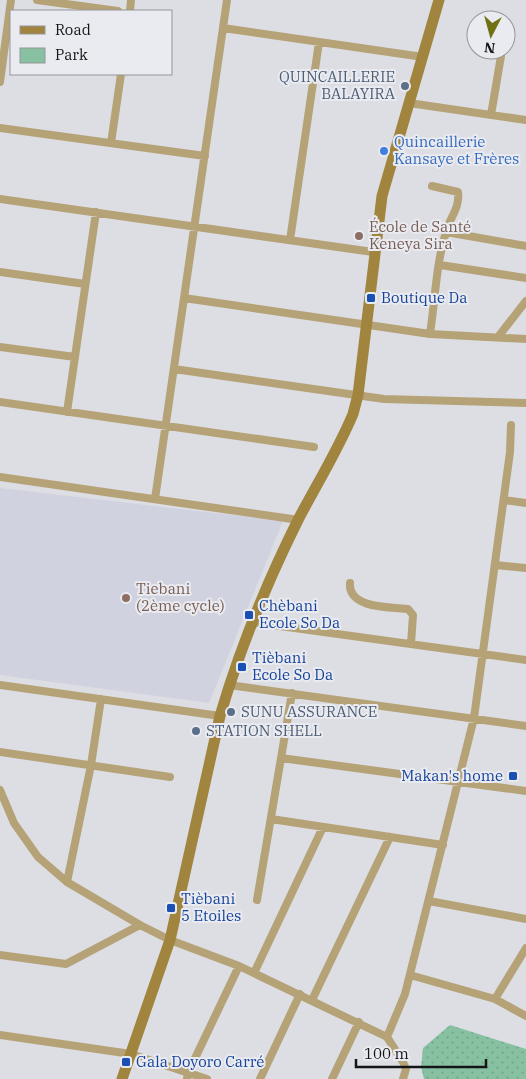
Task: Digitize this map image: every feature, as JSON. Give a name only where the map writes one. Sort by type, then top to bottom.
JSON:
[{"type":"main road","points":[[122,1079],[170,940],[220,716],[229,685],[251,622],[298,520],[346,431],[358,396],[365,324],[382,196],[439,0]]},
{"type":"street","points":[[0,82],[11,0]]},
{"type":"street","points":[[37,0],[111,10]]},
{"type":"street","points":[[156,499],[227,0]]},
{"type":"street","points":[[223,28],[423,57]]},
{"type":"street","points":[[290,240],[319,42]]},
{"type":"street","points":[[491,115],[500,60]]},
{"type":"street","points":[[111,143],[121,75]]},
{"type":"street","points":[[409,103],[526,120]]},
{"type":"street","points":[[0,128],[205,156]]},
{"type":"street","points":[[430,334],[446,232],[458,207],[458,192],[432,186]]},
{"type":"street","points":[[0,199],[374,252]]},
{"type":"street","points":[[67,412],[96,212]]},
{"type":"street","points":[[446,232],[526,246]]},
{"type":"street","points":[[440,266],[526,278]]},
{"type":"street","points":[[0,272],[85,284]]},
{"type":"street","points":[[184,298],[430,334],[526,339]]},
{"type":"street","points":[[498,337],[526,302]]},
{"type":"street","points":[[0,346],[75,357]]},
{"type":"street","points":[[174,369],[358,396],[434,402],[526,403]]},
{"type":"street","points":[[0,402],[314,447]]},
{"type":"street","points":[[387,1037],[405,994],[474,718],[504,500],[510,452],[511,425]]},
{"type":"street","points":[[0,477],[298,520]]},
{"type":"street","points":[[504,500],[526,503]]},
{"type":"street","points":[[495,565],[526,568]]},
{"type":"street","points":[[350,583],[351,592],[361,602],[408,609],[413,615],[411,644]]},
{"type":"street","points":[[251,622],[526,660]]},
{"type":"street","points":[[0,684],[220,716]]},
{"type":"street","points":[[229,685],[526,726]]},
{"type":"street","points":[[257,900],[292,694]]},
{"type":"street","points":[[68,882],[91,765],[101,699]]},
{"type":"street","points":[[0,752],[170,777]]},
{"type":"street","points":[[281,758],[526,791]]},
{"type":"street","points":[[0,790],[14,823],[38,857],[68,882],[140,925],[170,940],[239,966],[387,1037],[404,1062],[406,1069],[403,1079]]},
{"type":"street","points":[[271,819],[443,845]]},
{"type":"street","points":[[254,973],[323,827]]},
{"type":"street","points":[[312,1000],[390,837]]},
{"type":"street","points":[[429,901],[526,919]]},
{"type":"street","points":[[0,955],[66,964],[140,925]]},
{"type":"street","points":[[495,999],[526,948]]},
{"type":"street","points":[[187,1076],[239,966]]},
{"type":"street","points":[[410,975],[495,999],[526,1016]]},
{"type":"street","points":[[260,1079],[300,994]]},
{"type":"street","points":[[332,1079],[359,1022]]},
{"type":"street","points":[[0,1035],[131,1054],[187,1076],[207,1079]]},
{"type":"shaded area","name":"Tiebani (2ème cycle)","points":[[0,488],[283,521],[209,703],[0,675]]},
{"type":"green space","points":[[450,1025],[526,1049],[526,1079],[424,1079],[421,1067],[423,1048]]},
{"type":"place","name":"QUINCAILLERIE BALAYIRA","points":[[405,86]]},
{"type":"place","name":"Quincaillerie Kansaye et Frères","points":[[384,151]]},
{"type":"place","name":"École de Santé Keneya Sira","points":[[359,236]]},
{"type":"place","name":"Boutique Da","points":[[371,298]]},
{"type":"place","name":"Tiebani (2ème cycle)","points":[[126,598]]},
{"type":"place","name":"Chèbani Ecole So Da","points":[[249,615]]},
{"type":"place","name":"Tièbani Ecole So Da","points":[[242,667]]},
{"type":"place","name":"SUNU ASSURANCE","points":[[231,712]]},
{"type":"place","name":"STATION SHELL","points":[[196,731]]},
{"type":"place","name":"Makan's home","points":[[513,776]]},
{"type":"place","name":"Tièbani 5 Etoiles","points":[[171,908]]},
{"type":"place","name":"Gala Doyoro Carré","points":[[126,1062]]}]
